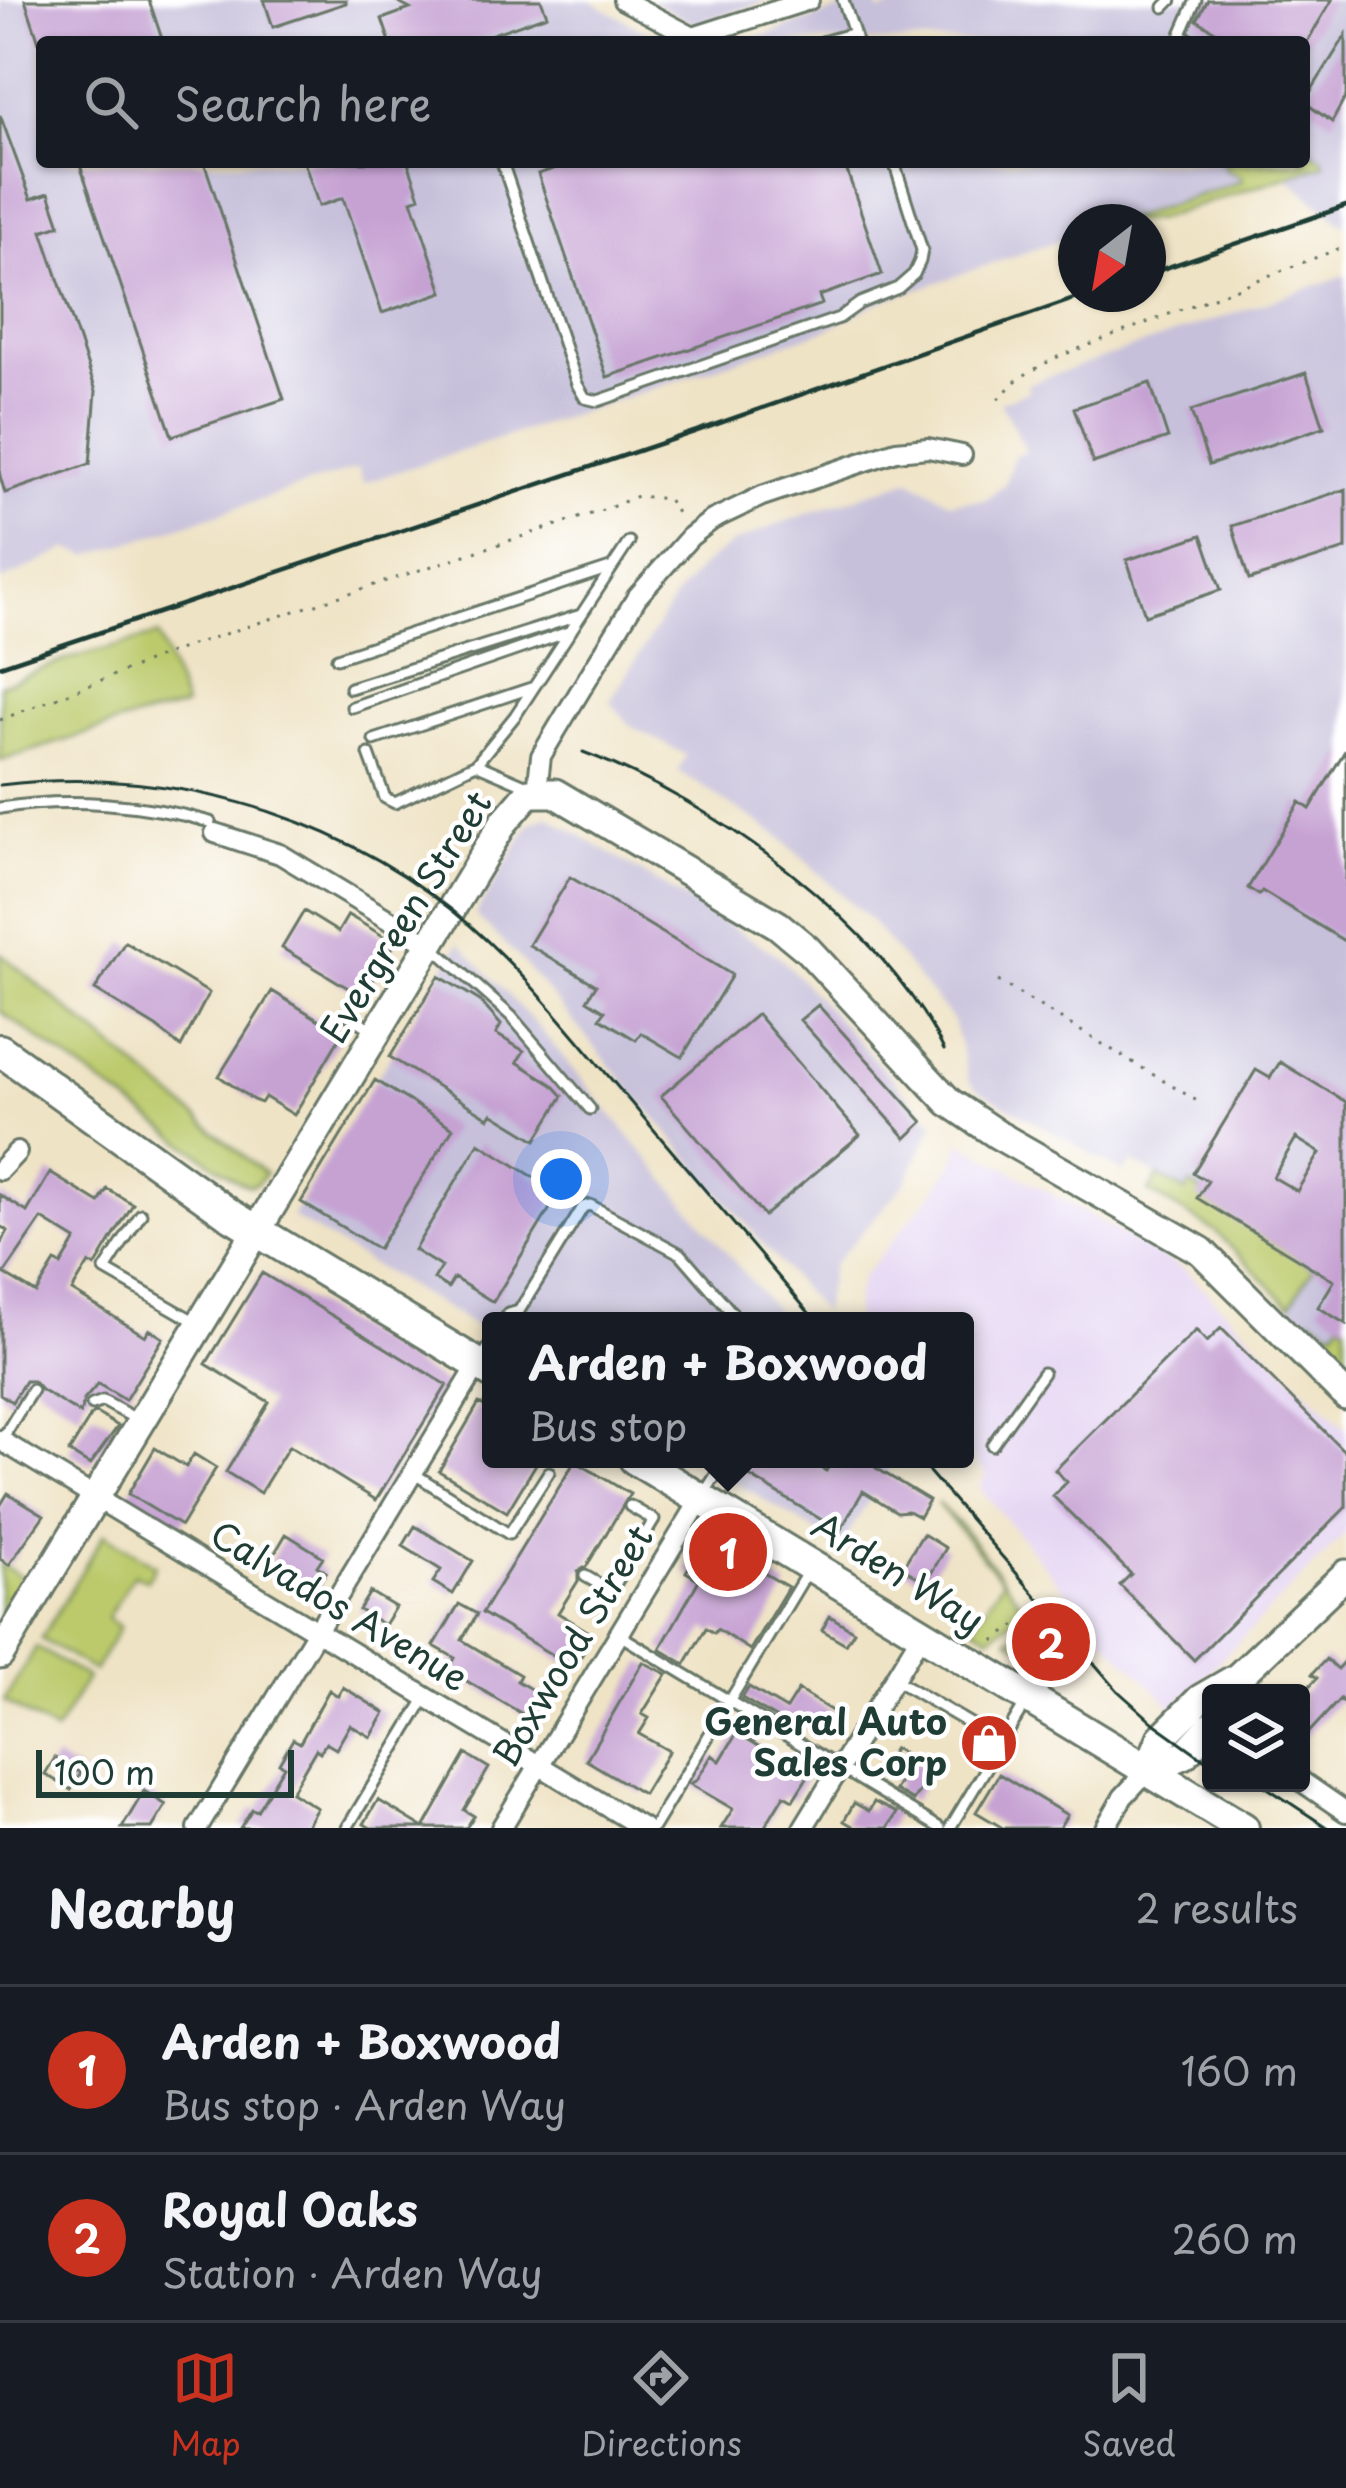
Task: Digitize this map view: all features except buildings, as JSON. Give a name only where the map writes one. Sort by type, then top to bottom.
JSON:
[{"type":"main road","points":[[0,1050],[257,1232],[482,1357]]},
{"type":"main road","name":"Arden Way","points":[[650,1468],[1244,1828]]},
{"type":"street","points":[[623,0],[667,34]]},
{"type":"street","points":[[704,36],[809,0]]},
{"type":"street","points":[[537,791],[541,756],[637,597],[690,537],[748,502],[896,451],[928,448],[962,455]]},
{"type":"street","name":"Evergreen Street","points":[[0,1655],[257,1232],[294,1149],[432,946],[514,806],[537,791],[555,793],[577,804],[793,936],[949,1102],[1201,1251],[1346,1396]]},
{"type":"street","points":[[213,828],[280,854],[432,946]]},
{"type":"street","points":[[0,1170],[17,1153]]},
{"type":"street","points":[[198,1828],[412,1473],[482,1368]]},
{"type":"street","name":"Calvados Avenue","points":[[0,1441],[643,1828]]},
{"type":"street","name":"Boxwood Street","points":[[501,1828],[701,1499]]},
{"type":"street","points":[[1235,1684],[1346,1574]]},
{"type":"street","points":[[803,1828],[922,1633]]},
{"type":"street","points":[[1107,1827],[1124,1797],[1148,1770],[1161,1738],[1202,1698]]},
{"type":"street","points":[[1148,1770],[1184,1755],[1202,1736]]},
{"type":"street","points":[[1310,1786],[1346,1812]]},
{"type":"lane","points":[[843,0],[854,36]]},
{"type":"lane","points":[[1184,36],[1196,0]]},
{"type":"lane","points":[[504,168],[577,384],[585,398],[598,401],[838,318],[898,288],[914,274],[922,250],[896,168]]},
{"type":"lane","points":[[369,754],[385,798],[395,803],[476,764],[534,687],[628,542]]},
{"type":"lane","points":[[337,658],[610,568]]},
{"type":"lane","points":[[350,688],[581,615]]},
{"type":"lane","points":[[352,707],[571,631]]},
{"type":"lane","points":[[374,740],[534,687]]},
{"type":"lane","points":[[476,764],[537,791]]},
{"type":"lane","points":[[0,808],[30,803],[106,804],[183,814],[213,828]]},
{"type":"lane","points":[[432,946],[511,1016],[590,1109]]},
{"type":"lane","points":[[348,1015],[376,1032]]},
{"type":"lane","points":[[516,1312],[583,1207],[590,1204],[681,1254],[731,1312]]},
{"type":"lane","points":[[141,1214],[105,1270],[199,1324]]},
{"type":"lane","points":[[992,1445],[1042,1373]]},
{"type":"lane","points":[[0,1441],[32,1390]]},
{"type":"lane","points":[[92,1405],[103,1401],[140,1422]]},
{"type":"lane","points":[[701,1499],[720,1468]]},
{"type":"lane","points":[[412,1473],[509,1534],[549,1472]]},
{"type":"lane","points":[[585,1576],[611,1591],[654,1520],[630,1506]]},
{"type":"lane","points":[[653,1828],[812,1565]]},
{"type":"lane","points":[[622,1573],[646,1587]]},
{"type":"lane","points":[[618,1634],[940,1828]]},
{"type":"lane","points":[[894,1679],[979,1729]]},
{"type":"lane","points":[[347,1828],[426,1697]]},
{"type":"lane","points":[[950,1828],[1028,1699]]},
{"type":"path","points":[[998,399],[1019,377],[1055,358],[1346,246]]},
{"type":"path","points":[[0,720],[188,646],[638,496],[668,499],[690,537]]},
{"type":"path","points":[[998,981],[1202,1105]]},
{"type":"path","points":[[994,1641],[1039,1609]]},
{"type":"path","points":[[1053,1678],[1083,1660]]},
{"type":"shaded area","points":[[0,0],[590,0],[653,36],[36,36],[36,168],[1310,168],[1310,36],[762,36],[869,0],[875,0],[880,12],[918,0],[1346,0],[1346,226],[1277,169],[1166,206],[1058,204],[1058,241],[877,303],[828,329],[363,483],[358,468],[89,556],[68,549],[0,582]]},
{"type":"shaded area","points":[[650,0],[771,0],[693,24]]},
{"type":"shaded area","points":[[1346,275],[1346,1361],[1222,1237],[1149,1192],[1158,1176],[1132,1162],[1124,1173],[975,1088],[953,1021],[871,921],[777,835],[678,771],[686,755],[632,727],[610,701],[675,597],[702,566],[733,543],[911,479],[950,502],[986,500],[1004,485],[1014,456],[1026,450],[1000,402],[1029,391],[1027,384]]},
{"type":"shaded area","points":[[548,816],[779,956],[934,1123],[907,1181],[832,1266],[822,1312],[517,956],[475,915],[530,824]]},
{"type":"shaded area","points":[[459,943],[540,1029],[776,1312],[482,1312],[482,1331],[292,1217]]},
{"type":"shaded area","points":[[961,1142],[1185,1270],[1346,1429],[1346,1533],[1173,1708],[1106,1640],[979,1487],[986,1474],[974,1460],[974,1312],[855,1312],[862,1277],[955,1160]]},
{"type":"shaded area","points":[[711,1468],[889,1468],[841,1546]]},
{"type":"green space","points":[[1310,151],[1322,157],[1324,164],[1166,216],[1166,206],[1242,181],[1225,168],[1310,168]]},
{"type":"green space","points":[[158,635],[185,707],[0,761],[0,685],[69,659]]},
{"type":"green space","points":[[0,953],[265,1174],[257,1184],[239,1182],[0,1011]]},
{"type":"green space","points":[[1159,1176],[1186,1192],[1191,1185],[1313,1268],[1290,1305],[1215,1231],[1149,1192]]},
{"type":"green space","points":[[1312,1318],[1333,1330],[1341,1321],[1346,1324],[1346,1361],[1308,1323]]},
{"type":"green space","points":[[937,1503],[962,1527],[1022,1604],[1019,1615],[990,1636],[974,1626],[1002,1580]]},
{"type":"green space","points":[[104,1534],[155,1565],[147,1580],[134,1574],[107,1618],[120,1627],[94,1671],[41,1639]]},
{"type":"green space","points":[[0,1564],[27,1580],[0,1624]]},
{"type":"green space","points":[[1029,1626],[1062,1666],[1056,1667],[1009,1639]]},
{"type":"green space","points":[[36,1647],[87,1678],[55,1732],[4,1701]]},
{"type":"tram line","points":[[583,752],[686,801],[789,871],[879,956],[916,1002],[944,1050]]},
{"type":"tram line","points":[[0,785],[121,782],[239,803],[296,821],[404,876],[453,911],[523,977],[808,1312]]},
{"type":"tram line","points":[[926,1468],[1118,1691],[1202,1758]]},
{"type":"tram line","points":[[1274,1792],[1328,1828]]},
{"type":"railway","points":[[1166,268],[1346,206]]},
{"type":"railway","points":[[0,666],[1058,305]]},
{"type":"place","name":"Arden + Boxwood","points":[[728,1552]]},
{"type":"place","name":"Royal Oaks","points":[[1051,1642]]},
{"type":"place","name":"General Auto Sales Corp","points":[[989,1743]]}]
